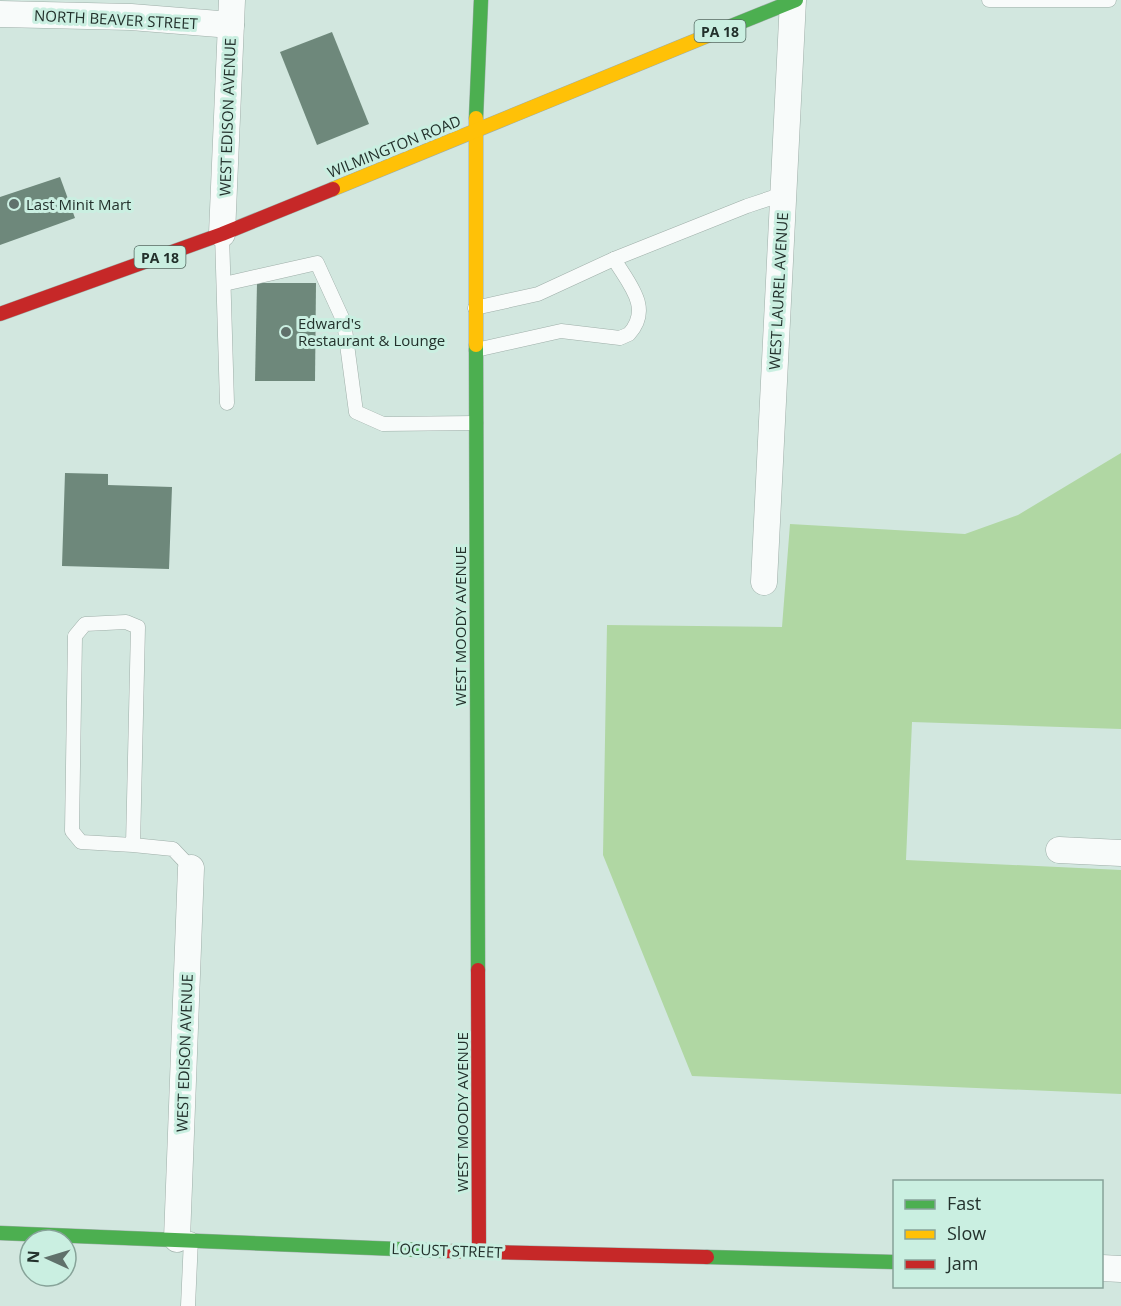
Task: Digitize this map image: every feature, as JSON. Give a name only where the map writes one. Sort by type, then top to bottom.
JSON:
[{"type":"street","name":"WEST MOODY AVENUE","points":[[479,1252],[475,131],[481,0]]},
{"type":"street","name":"WILMINGTON ROAD","points":[[0,314],[222,234],[794,0]]},
{"type":"street","name":"WEST LAUREL AVENUE","points":[[764,582],[794,0]]},
{"type":"street","name":"NORTH BEAVER STREET","points":[[0,14],[131,17],[232,13]]},
{"type":"street","name":"WEST EDISON AVENUE","points":[[222,234],[232,13]]},
{"type":"street","points":[[1059,850],[1121,853]]},
{"type":"street","name":"WEST EDISON AVENUE","points":[[184,1239],[191,868]]},
{"type":"street","name":"LOCUST STREET","points":[[0,1233],[479,1252],[893,1262]]},
{"type":"street","points":[[1103,1268],[1121,1269]]},
{"type":"lane","points":[[989,0],[1109,0]]},
{"type":"lane","points":[[476,308],[538,294],[614,259],[747,206],[783,195]]},
{"type":"lane","points":[[222,234],[227,403]]},
{"type":"lane","points":[[476,350],[561,331],[620,338],[629,334],[639,315],[640,302],[614,259]]},
{"type":"lane","points":[[224,284],[317,263],[344,322],[356,412],[382,424],[476,423]]},
{"type":"lane","points":[[133,845],[138,627],[126,622],[85,624],[75,636],[72,831],[81,842],[173,849],[191,868]]},
{"type":"lane","points":[[184,1239],[188,1306]]},
{"type":"green space","points":[[1121,453],[1121,729],[912,722],[906,860],[1121,870],[1121,1094],[692,1076],[603,855],[607,625],[782,627],[790,524],[965,534],[1018,515]]},
{"type":"building","points":[[332,32],[369,124],[317,145],[280,52]]},
{"type":"building","points":[[60,177],[75,218],[0,245],[0,197]]},
{"type":"building","name":"Edward's Restaurant & Lounge","points":[[257,283],[316,283],[315,381],[255,381]]},
{"type":"building","points":[[65,473],[108,474],[108,485],[172,487],[169,569],[62,566]]},
{"type":"traffic: fast","points":[[476,118],[481,0]]},
{"type":"traffic: fast","points":[[719,31],[796,0]]},
{"type":"traffic: fast","points":[[476,345],[478,970]]},
{"type":"traffic: fast","points":[[0,1233],[447,1251]]},
{"type":"traffic: fast","points":[[707,1257],[893,1262]]},
{"type":"traffic: slow","points":[[333,189],[719,31]]},
{"type":"traffic: slow","points":[[476,118],[476,345]]},
{"type":"traffic: jam","points":[[0,314],[222,234],[333,189]]},
{"type":"traffic: jam","points":[[478,970],[479,1252]]},
{"type":"traffic: jam","points":[[447,1251],[707,1257]]},
{"type":"place","name":"Last Minit Mart","points":[[14,204]]},
{"type":"place","name":"Edward's Restaurant & Lounge","points":[[286,332]]}]
